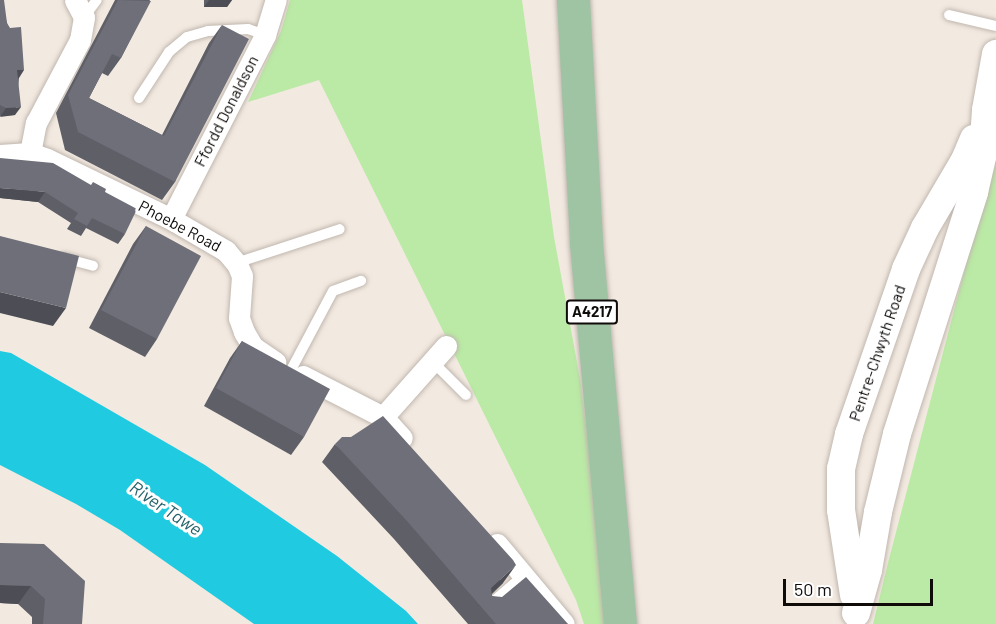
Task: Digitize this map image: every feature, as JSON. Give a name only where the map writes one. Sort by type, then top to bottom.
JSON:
[{"type":"main road","name":"A4217","points":[[573,0],[586,243],[620,624]]},
{"type":"main road","name":"Pentre-Chwyth Road","points":[[856,619],[897,434],[974,192],[983,154],[986,110],[996,54]]},
{"type":"main road","name":"Pentre-Chwyth Road","points":[[856,619],[841,510],[841,469],[849,434],[906,269],[925,228],[965,160],[986,110]]},
{"type":"street","name":"Ffordd Donaldson","points":[[171,219],[265,34],[276,0]]},
{"type":"street","points":[[30,153],[36,123],[80,40],[80,8]]},
{"type":"street","name":"Phoebe Road","points":[[0,155],[30,153],[171,219],[226,251],[236,263],[242,276],[239,318],[253,347],[379,420],[418,455]]},
{"type":"street","points":[[379,420],[446,346]]},
{"type":"street","points":[[488,533],[564,624]]},
{"type":"lane","points":[[80,8],[97,0]]},
{"type":"lane","points":[[949,15],[996,26]]},
{"type":"lane","points":[[139,98],[169,52],[187,37],[207,31],[248,29],[265,34]]},
{"type":"lane","points":[[236,263],[340,229]]},
{"type":"lane","points":[[49,254],[93,266]]},
{"type":"lane","points":[[291,370],[333,291],[361,281]]},
{"type":"lane","points":[[432,362],[466,395]]},
{"type":"lane","points":[[485,609],[523,576]]},
{"type":"green space","points":[[290,0],[522,0],[554,237],[581,384],[608,624],[584,624],[576,600],[319,80],[248,102],[281,31]]},
{"type":"green space","points":[[996,150],[996,624],[873,624],[889,559]]},
{"type":"water","name":"River Tawe","points":[[0,351],[11,353],[205,465],[337,556],[406,611],[418,624],[254,624],[120,530],[76,504],[0,465]]},
{"type":"building","points":[[0,0],[4,0],[7,23],[10,28],[21,27],[24,70],[17,70],[21,107],[6,108],[0,105]]},
{"type":"building","points":[[118,0],[151,1],[121,58],[112,54],[89,98],[164,136],[222,25],[249,39],[175,182],[78,132],[68,95]]},
{"type":"building","points":[[0,158],[53,163],[91,185],[93,182],[106,189],[105,192],[137,209],[125,234],[92,218],[87,226],[74,219],[78,213],[45,192],[0,188]]},
{"type":"building","points":[[146,226],[201,256],[157,339],[101,310]]},
{"type":"building","points":[[0,236],[79,256],[66,308],[0,292]]},
{"type":"building","points":[[242,341],[330,389],[304,437],[216,388]]},
{"type":"building","points":[[383,416],[513,560],[516,565],[491,588],[492,596],[502,597],[526,577],[568,624],[496,624],[407,521],[335,444],[342,437],[351,437]]},
{"type":"building","points":[[0,543],[44,544],[85,581],[82,624],[43,624],[45,599],[31,586],[0,585]]}]
